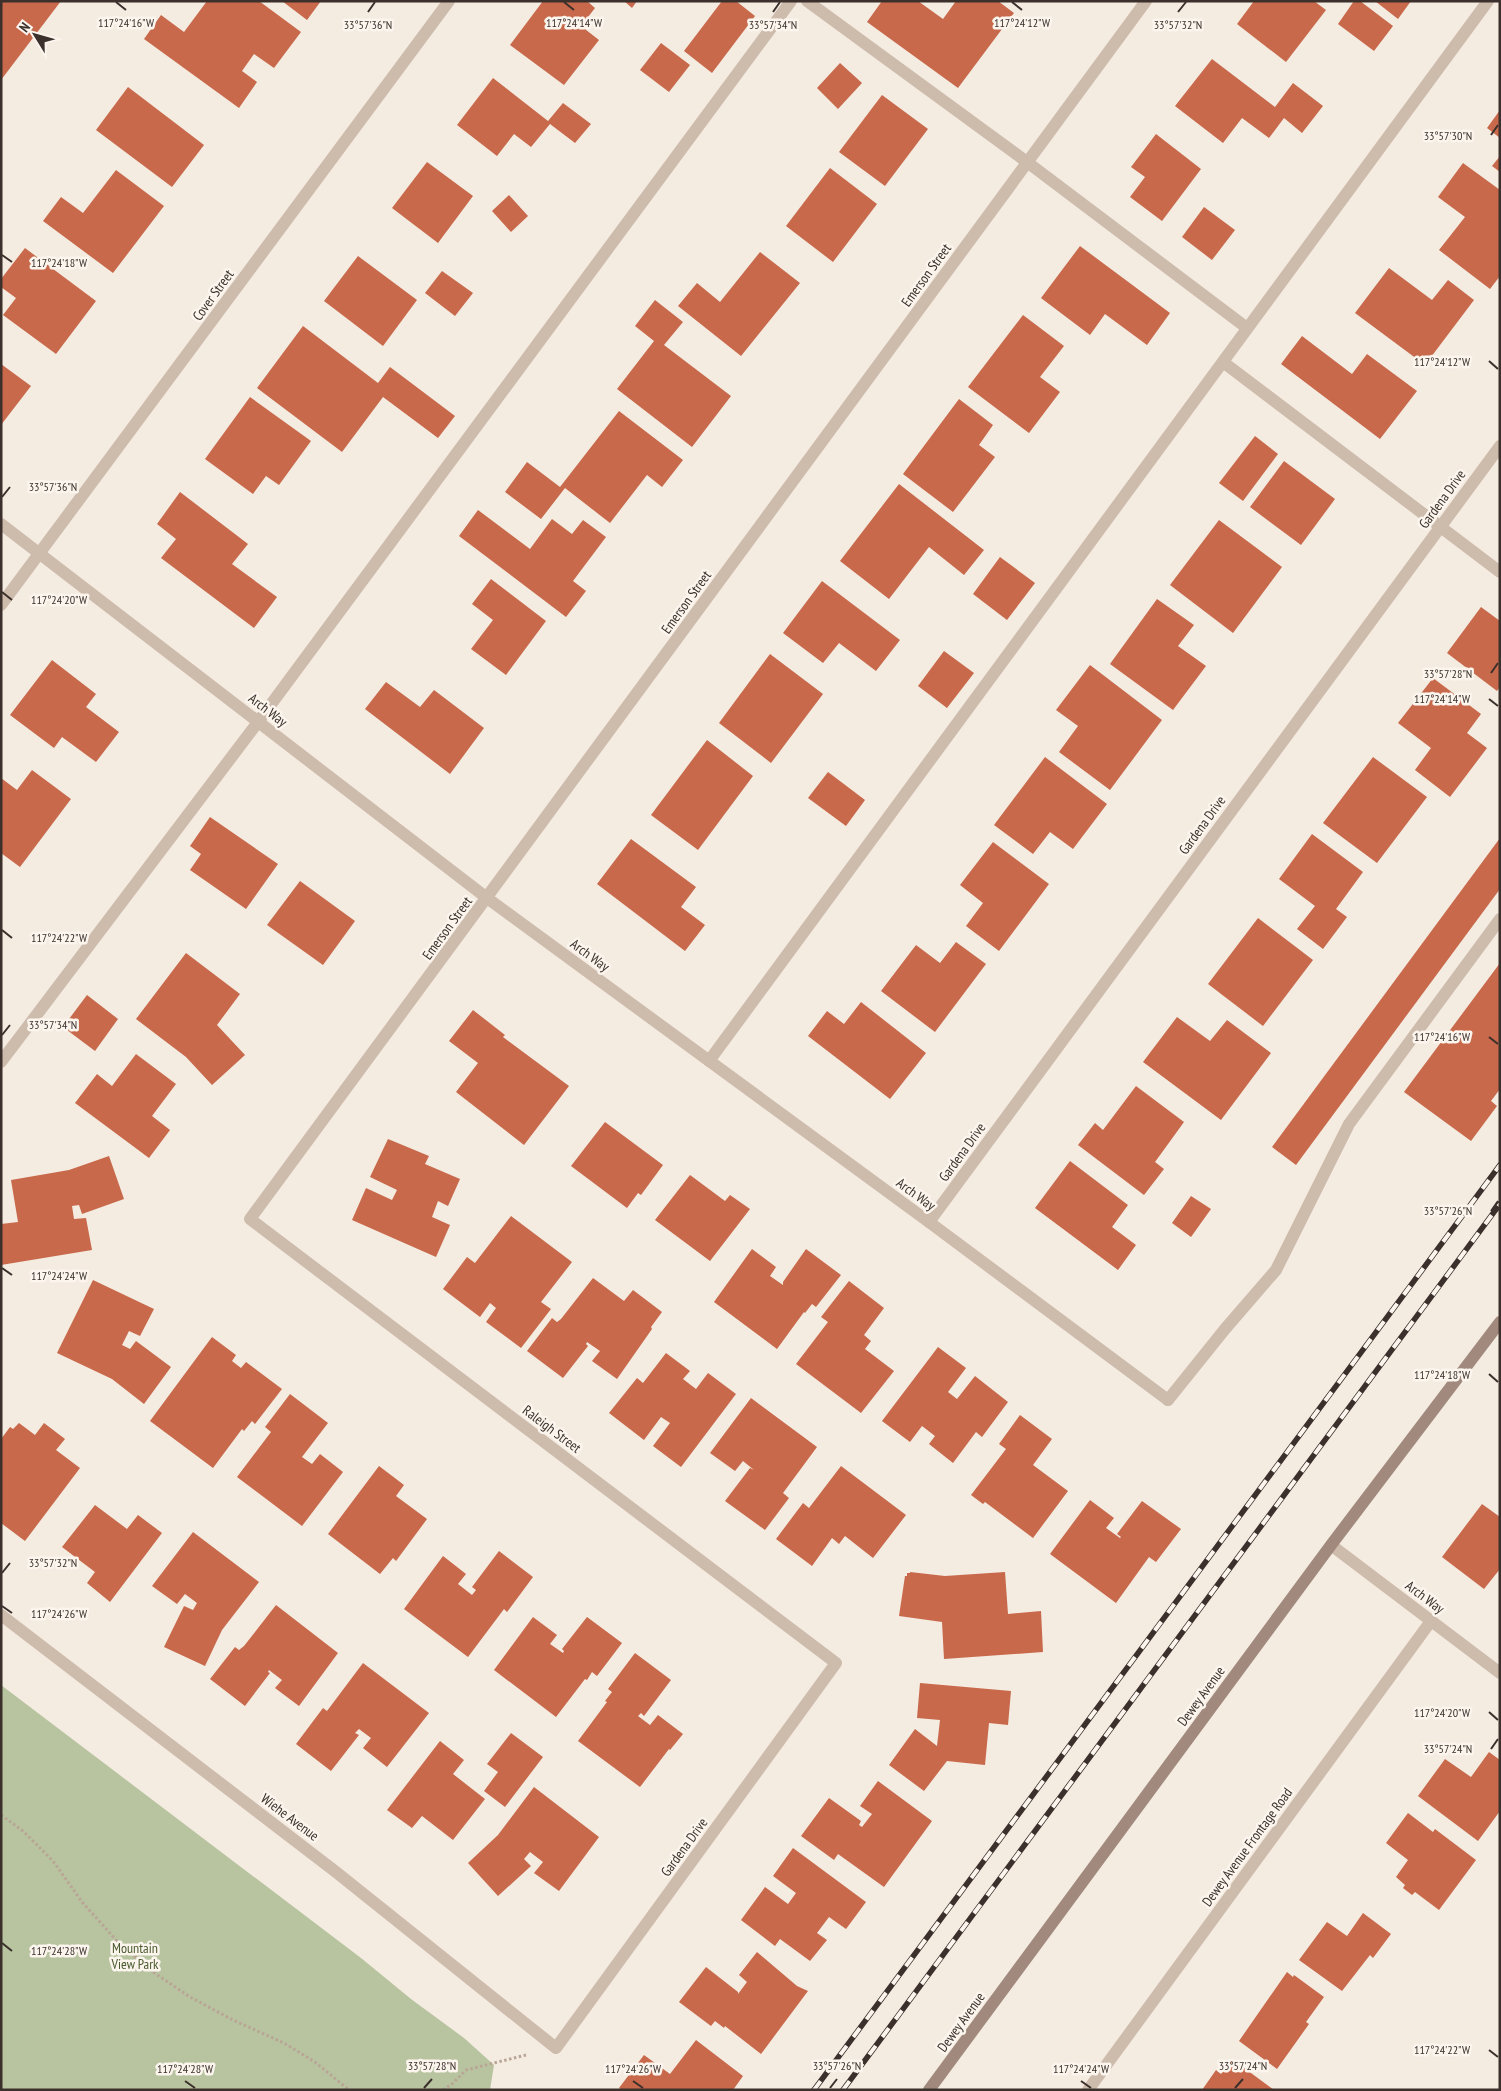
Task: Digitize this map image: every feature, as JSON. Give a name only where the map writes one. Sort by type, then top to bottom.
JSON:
[{"type":"street","name":"Cover Street","points":[[1,606],[448,1]]},
{"type":"street","points":[[1,1062],[258,722],[791,1]]},
{"type":"street","points":[[807,1],[1027,162],[1247,328]]},
{"type":"street","name":"Emerson Street","points":[[250,1219],[1146,1]]},
{"type":"street","points":[[709,1061],[1488,1]]},
{"type":"street","points":[[1223,362],[1500,572]]},
{"type":"street","name":"Gardena Drive","points":[[929,1222],[1500,446]]},
{"type":"street","name":"Arch Way","points":[[1,524],[487,898],[1168,1400],[1225,1329],[1276,1270],[1349,1124],[1500,919]]},
{"type":"street","name":"Raleigh Street","points":[[250,1219],[836,1663]]},
{"type":"street","name":"Dewey Avenue","points":[[929,2090],[1331,1545],[1500,1322]]},
{"type":"street","name":"Arch Way","points":[[1331,1545],[1500,1673]]},
{"type":"street","name":"Wiehe Avenue","points":[[1,1615],[336,1872],[556,2048]]},
{"type":"street","name":"Dewey Avenue Frontage Road","points":[[1088,2090],[1431,1621]]},
{"type":"street","name":"Gardena Drive","points":[[556,2048],[836,1663]]},
{"type":"path","points":[[1,1815],[23,1831],[53,1861],[82,1902],[117,1941],[150,1970],[199,2002],[232,2020],[284,2043],[315,2062],[350,2089]]},
{"type":"path","points":[[443,2090],[466,2070],[556,2048]]},
{"type":"green space","name":"Mountain View Park","points":[[1,1685],[464,2038],[494,2065],[490,2090],[1,2090]]},
{"type":"building","points":[[1,1],[61,1],[1,80]]},
{"type":"building","points":[[207,1],[259,1],[301,32],[274,68],[254,54],[242,71],[257,82],[239,108],[144,39],[161,15],[184,32]]},
{"type":"building","points":[[282,1],[321,1],[307,20]]},
{"type":"building","points":[[543,1],[587,1],[595,8],[581,26],[599,40],[564,85],[510,45]]},
{"type":"building","points":[[624,1],[637,1],[632,8]]},
{"type":"building","points":[[722,1],[736,1],[755,16],[712,73],[684,51]]},
{"type":"building","points":[[882,1],[918,1],[943,19],[956,1],[998,1],[1014,13],[958,88],[867,22]]},
{"type":"building","points":[[1254,1],[1314,1],[1326,10],[1286,62],[1237,24]]},
{"type":"building","points":[[1354,1],[1360,1],[1393,26],[1374,51],[1338,24]]},
{"type":"building","points":[[1375,1],[1411,1],[1398,19]]},
{"type":"building","points":[[661,43],[690,65],[669,92],[640,70]]},
{"type":"building","points":[[1212,59],[1275,107],[1293,83],[1323,106],[1302,133],[1284,118],[1269,138],[1242,118],[1223,143],[1175,106]]},
{"type":"building","points":[[840,63],[862,83],[838,109],[817,88]]},
{"type":"building","points":[[493,78],[548,121],[563,103],[591,124],[575,143],[550,124],[531,147],[514,134],[497,156],[457,125]]},
{"type":"building","points":[[128,87],[204,145],[172,187],[96,130]]},
{"type":"building","points":[[882,95],[928,129],[885,186],[839,152]]},
{"type":"building","points":[[1500,110],[1500,138],[1487,128]]},
{"type":"building","points":[[1156,134],[1201,169],[1162,221],[1130,197],[1145,177],[1131,167]]},
{"type":"building","points":[[1500,156],[1500,172],[1492,166]]},
{"type":"building","points":[[427,162],[473,196],[438,243],[392,208]]},
{"type":"building","points":[[1463,163],[1500,190],[1500,276],[1490,289],[1439,250],[1465,217],[1438,197]]},
{"type":"building","points":[[830,168],[877,204],[833,262],[786,226]]},
{"type":"building","points":[[116,170],[164,206],[113,273],[43,221],[61,197],[83,213]]},
{"type":"building","points":[[509,195],[528,216],[511,232],[492,211]]},
{"type":"building","points":[[1204,207],[1235,230],[1212,260],[1182,237]]},
{"type":"building","points":[[1080,246],[1170,313],[1147,345],[1105,314],[1090,335],[1041,298]]},
{"type":"building","points":[[25,248],[96,301],[56,354],[3,315],[16,298],[1,287],[1,279]]},
{"type":"building","points":[[760,252],[800,283],[741,356],[678,306],[697,283],[720,302]]},
{"type":"building","points":[[358,256],[417,300],[383,346],[324,301]]},
{"type":"building","points":[[1389,268],[1432,300],[1448,280],[1474,300],[1425,365],[1355,313]]},
{"type":"building","points":[[442,271],[473,293],[455,316],[425,293]]},
{"type":"building","points":[[655,300],[683,322],[664,345],[731,396],[692,447],[617,389],[654,341],[635,326]]},
{"type":"building","points":[[1023,315],[1064,346],[1040,377],[1060,392],[1029,433],[968,387]]},
{"type":"building","points":[[303,326],[378,383],[390,367],[455,416],[438,438],[383,397],[342,452],[257,388]]},
{"type":"building","points":[[1302,336],[1352,374],[1367,354],[1417,391],[1380,439],[1281,364]]},
{"type":"building","points":[[1,364],[31,386],[1,425]]},
{"type":"building","points":[[250,397],[311,441],[279,485],[266,476],[253,494],[205,459]]},
{"type":"building","points":[[959,399],[993,425],[979,445],[995,457],[953,512],[903,474]]},
{"type":"building","points":[[619,411],[683,460],[662,487],[647,475],[610,523],[565,488],[541,519],[505,492],[527,462],[560,487]]},
{"type":"building","points":[[1255,436],[1278,454],[1243,501],[1219,483]]},
{"type":"building","points":[[1284,461],[1335,499],[1301,545],[1250,507]]},
{"type":"building","points":[[899,484],[984,550],[964,575],[929,547],[889,599],[840,561]]},
{"type":"building","points":[[180,492],[248,544],[232,564],[277,597],[254,628],[161,558],[176,539],[157,524]]},
{"type":"building","points":[[478,510],[530,549],[552,519],[572,534],[583,520],[606,537],[573,581],[586,591],[566,617],[459,536]]},
{"type":"building","points":[[1219,520],[1282,567],[1233,633],[1170,585]]},
{"type":"building","points":[[1000,557],[1035,583],[1007,620],[973,594]]},
{"type":"building","points":[[491,579],[546,621],[506,675],[471,649],[493,620],[472,604]]},
{"type":"building","points":[[822,581],[900,640],[876,671],[839,643],[823,663],[783,633]]},
{"type":"building","points":[[1157,599],[1194,625],[1178,646],[1206,666],[1173,710],[1110,664]]},
{"type":"building","points":[[1481,607],[1500,621],[1500,687],[1497,691],[1447,653]]},
{"type":"building","points":[[944,651],[974,673],[947,708],[918,686]]},
{"type":"building","points":[[770,654],[823,694],[771,763],[719,723]]},
{"type":"building","points":[[52,660],[96,694],[86,707],[119,732],[96,762],[62,737],[54,748],[10,715]]},
{"type":"building","points":[[1090,665],[1162,720],[1110,790],[1059,752],[1078,726],[1056,710]]},
{"type":"building","points":[[1433,678],[1481,714],[1467,733],[1487,748],[1450,797],[1415,770],[1431,748],[1398,723]]},
{"type":"building","points":[[386,682],[420,707],[434,690],[484,728],[450,774],[365,709]]},
{"type":"building","points":[[707,740],[753,776],[698,850],[651,815]]},
{"type":"building","points":[[1045,757],[1107,804],[1073,849],[1050,832],[1033,854],[994,825]]},
{"type":"building","points":[[1373,757],[1427,797],[1377,863],[1323,823]]},
{"type":"building","points":[[32,770],[71,799],[20,867],[1,853],[1,778],[17,790]]},
{"type":"building","points":[[828,772],[865,800],[846,826],[808,798]]},
{"type":"building","points":[[210,817],[278,864],[246,909],[190,870],[201,854],[190,846]]},
{"type":"building","points":[[1312,834],[1363,872],[1336,909],[1347,917],[1323,949],[1297,929],[1315,906],[1279,879]]},
{"type":"building","points":[[1500,838],[1500,889],[1296,1165],[1272,1147]]},
{"type":"building","points":[[631,839],[696,887],[681,907],[705,925],[685,951],[597,884]]},
{"type":"building","points":[[993,842],[1049,884],[999,951],[966,926],[983,903],[960,885]]},
{"type":"building","points":[[300,881],[355,921],[323,965],[267,925]]},
{"type":"building","points":[[1258,918],[1313,960],[1263,1026],[1208,984]]},
{"type":"building","points":[[956,942],[986,964],[935,1032],[881,991],[916,945],[940,963]]},
{"type":"building","points":[[186,953],[240,994],[217,1025],[245,1055],[212,1085],[186,1057],[136,1019]]},
{"type":"building","points":[[1500,963],[1500,1089],[1491,1101],[1497,1106],[1471,1141],[1404,1092]]},
{"type":"building","points":[[87,995],[118,1019],[95,1051],[63,1027]]},
{"type":"building","points":[[861,1002],[926,1053],[890,1099],[808,1036],[827,1011],[844,1024]]},
{"type":"building","points":[[473,1010],[505,1035],[503,1037],[569,1086],[524,1145],[456,1092],[478,1063],[449,1041]]},
{"type":"building","points":[[1177,1017],[1210,1041],[1227,1020],[1271,1053],[1221,1120],[1143,1062]]},
{"type":"building","points":[[136,1054],[176,1084],[152,1116],[170,1130],[149,1158],[75,1103],[97,1074],[112,1086]]},
{"type":"building","points":[[1136,1086],[1184,1122],[1155,1162],[1164,1169],[1144,1195],[1078,1145],[1095,1123],[1103,1130]]},
{"type":"building","points":[[605,1122],[663,1165],[641,1195],[638,1193],[627,1208],[571,1166]]},
{"type":"building","points":[[388,1139],[429,1156],[425,1164],[460,1179],[448,1206],[438,1201],[432,1217],[450,1225],[436,1257],[352,1220],[366,1188],[392,1200],[397,1190],[370,1177]]},
{"type":"building","points":[[109,1156],[124,1199],[82,1214],[79,1205],[72,1206],[74,1219],[86,1218],[92,1250],[1,1265],[1,1224],[18,1222],[11,1180],[69,1170]]},
{"type":"building","points":[[1070,1161],[1128,1205],[1112,1227],[1136,1245],[1118,1270],[1035,1208]]},
{"type":"building","points":[[690,1175],[725,1201],[730,1195],[750,1209],[710,1261],[655,1220]]},
{"type":"building","points":[[1191,1196],[1211,1209],[1191,1237],[1172,1223]]},
{"type":"building","points":[[511,1216],[572,1262],[541,1302],[551,1309],[521,1348],[486,1322],[496,1308],[490,1303],[480,1317],[443,1289],[467,1257],[475,1263]]},
{"type":"building","points":[[752,1249],[776,1267],[770,1276],[783,1285],[783,1282],[806,1249],[841,1275],[816,1307],[812,1304],[804,1312],[777,1349],[714,1302]]},
{"type":"building","points":[[593,1278],[624,1301],[633,1290],[662,1312],[617,1379],[592,1361],[600,1351],[587,1342],[588,1346],[563,1378],[527,1351],[552,1318],[557,1322],[561,1319]]},
{"type":"building","points":[[93,1280],[154,1309],[140,1336],[129,1331],[122,1345],[130,1349],[136,1341],[171,1367],[144,1404],[112,1379],[57,1353]]},
{"type":"building","points":[[849,1281],[884,1308],[864,1335],[871,1341],[865,1349],[894,1371],[861,1413],[796,1364],[828,1322],[821,1317]]},
{"type":"building","points":[[212,1337],[236,1355],[232,1361],[241,1368],[246,1362],[282,1389],[255,1424],[252,1421],[244,1431],[242,1429],[213,1468],[150,1421]]},
{"type":"building","points":[[938,1347],[966,1368],[948,1392],[957,1399],[975,1376],[1008,1402],[982,1437],[976,1432],[953,1463],[929,1444],[935,1436],[922,1426],[910,1442],[882,1421]]},
{"type":"building","points":[[666,1353],[690,1371],[683,1379],[696,1389],[708,1373],[736,1394],[681,1467],[653,1446],[670,1423],[661,1417],[644,1440],[609,1413],[637,1378],[643,1383]]},
{"type":"building","points":[[290,1394],[328,1423],[302,1457],[312,1464],[320,1454],[343,1472],[302,1526],[237,1477],[271,1432],[265,1427]]},
{"type":"building","points":[[751,1398],[817,1447],[783,1493],[789,1498],[765,1530],[725,1501],[750,1468],[754,1470],[743,1461],[735,1471],[710,1453]]},
{"type":"building","points":[[1020,1415],[1052,1439],[1033,1465],[1068,1491],[1033,1538],[985,1502],[983,1504],[971,1495],[1006,1449],[999,1444]]},
{"type":"building","points":[[19,1423],[35,1435],[44,1423],[65,1439],[56,1450],[80,1468],[25,1541],[1,1523],[1,1439],[10,1427],[13,1429]]},
{"type":"building","points":[[379,1466],[404,1485],[396,1496],[427,1519],[396,1561],[393,1558],[380,1574],[328,1534]]},
{"type":"building","points":[[841,1466],[906,1515],[873,1558],[845,1536],[839,1544],[832,1538],[812,1566],[776,1539],[803,1503],[809,1508]]},
{"type":"building","points":[[1090,1500],[1114,1518],[1106,1528],[1120,1538],[1117,1534],[1142,1501],[1181,1529],[1156,1562],[1149,1557],[1116,1603],[1050,1554]]},
{"type":"building","points":[[1482,1504],[1500,1517],[1500,1569],[1484,1589],[1442,1557]]},
{"type":"building","points":[[95,1505],[127,1529],[138,1515],[162,1533],[110,1602],[87,1583],[95,1572],[62,1547]]},
{"type":"building","points":[[193,1532],[259,1582],[222,1630],[205,1666],[164,1647],[184,1606],[193,1610],[197,1603],[185,1594],[177,1604],[152,1586]]},
{"type":"building","points":[[499,1551],[533,1577],[507,1612],[504,1609],[468,1657],[404,1609],[443,1556],[466,1574],[458,1584],[472,1595],[476,1590],[472,1587]]},
{"type":"building","points":[[910,1572],[945,1576],[1005,1572],[1008,1614],[1041,1611],[1043,1652],[944,1659],[942,1622],[899,1616],[905,1576]]},
{"type":"building","points":[[276,1605],[338,1653],[299,1706],[275,1688],[282,1680],[269,1670],[268,1672],[270,1673],[245,1706],[210,1679],[235,1647],[239,1650],[244,1646]]},
{"type":"building","points":[[533,1617],[557,1635],[550,1644],[563,1653],[562,1649],[587,1617],[622,1643],[597,1676],[592,1672],[587,1680],[585,1679],[556,1717],[494,1670]]},
{"type":"building","points":[[635,1653],[671,1680],[644,1716],[641,1713],[638,1716],[650,1725],[658,1715],[683,1734],[640,1787],[578,1741],[607,1702],[605,1701],[612,1692],[608,1689]]},
{"type":"building","points":[[363,1663],[429,1713],[387,1767],[363,1748],[371,1738],[359,1729],[355,1733],[359,1735],[331,1771],[296,1744],[323,1708],[327,1711]]},
{"type":"building","points":[[920,1683],[1011,1691],[1008,1725],[989,1723],[985,1765],[947,1761],[924,1791],[889,1765],[915,1729],[937,1746],[940,1720],[917,1718]]},
{"type":"building","points":[[511,1733],[543,1757],[505,1807],[484,1791],[498,1772],[487,1764]]},
{"type":"building","points":[[440,1741],[464,1760],[453,1774],[485,1799],[453,1840],[422,1816],[412,1828],[387,1810]]},
{"type":"building","points":[[1489,1752],[1500,1760],[1500,1811],[1478,1841],[1418,1796],[1445,1759],[1471,1777]]},
{"type":"building","points":[[878,1781],[932,1821],[884,1887],[838,1854],[834,1860],[801,1836],[829,1798],[861,1821],[859,1825],[862,1827],[872,1814],[860,1806]]},
{"type":"building","points":[[534,1787],[599,1837],[559,1891],[534,1873],[543,1862],[530,1852],[524,1859],[531,1866],[498,1896],[468,1863],[498,1835]]},
{"type":"building","points":[[1408,1813],[1433,1832],[1435,1829],[1476,1860],[1439,1910],[1415,1892],[1412,1895],[1403,1888],[1405,1885],[1396,1877],[1408,1860],[1386,1843]]},
{"type":"building","points":[[793,1848],[866,1902],[846,1929],[829,1917],[817,1933],[827,1940],[810,1961],[780,1939],[775,1946],[741,1920],[765,1887],[788,1904],[796,1893],[773,1876]]},
{"type":"building","points":[[1363,1913],[1391,1934],[1373,1958],[1370,1955],[1342,1991],[1299,1960],[1327,1922],[1347,1936]]},
{"type":"building","points":[[757,1952],[797,1986],[808,1991],[761,2054],[725,2026],[724,2028],[715,2021],[711,2026],[679,2002],[706,1967],[738,1992],[738,1994],[747,1982],[739,1975]]},
{"type":"building","points":[[1287,1972],[1324,1997],[1306,2022],[1309,2024],[1277,2069],[1239,2041]]},
{"type":"building","points":[[696,2040],[743,2076],[733,2090],[622,2090],[619,2088],[644,2055],[670,2074]]},
{"type":"building","points":[[1232,2059],[1274,2090],[1202,2090],[1216,2070],[1221,2074]]},
{"type":"railway","points":[[814,2090],[1500,1165]]},
{"type":"railway","points":[[843,2090],[1500,1204]]}]
